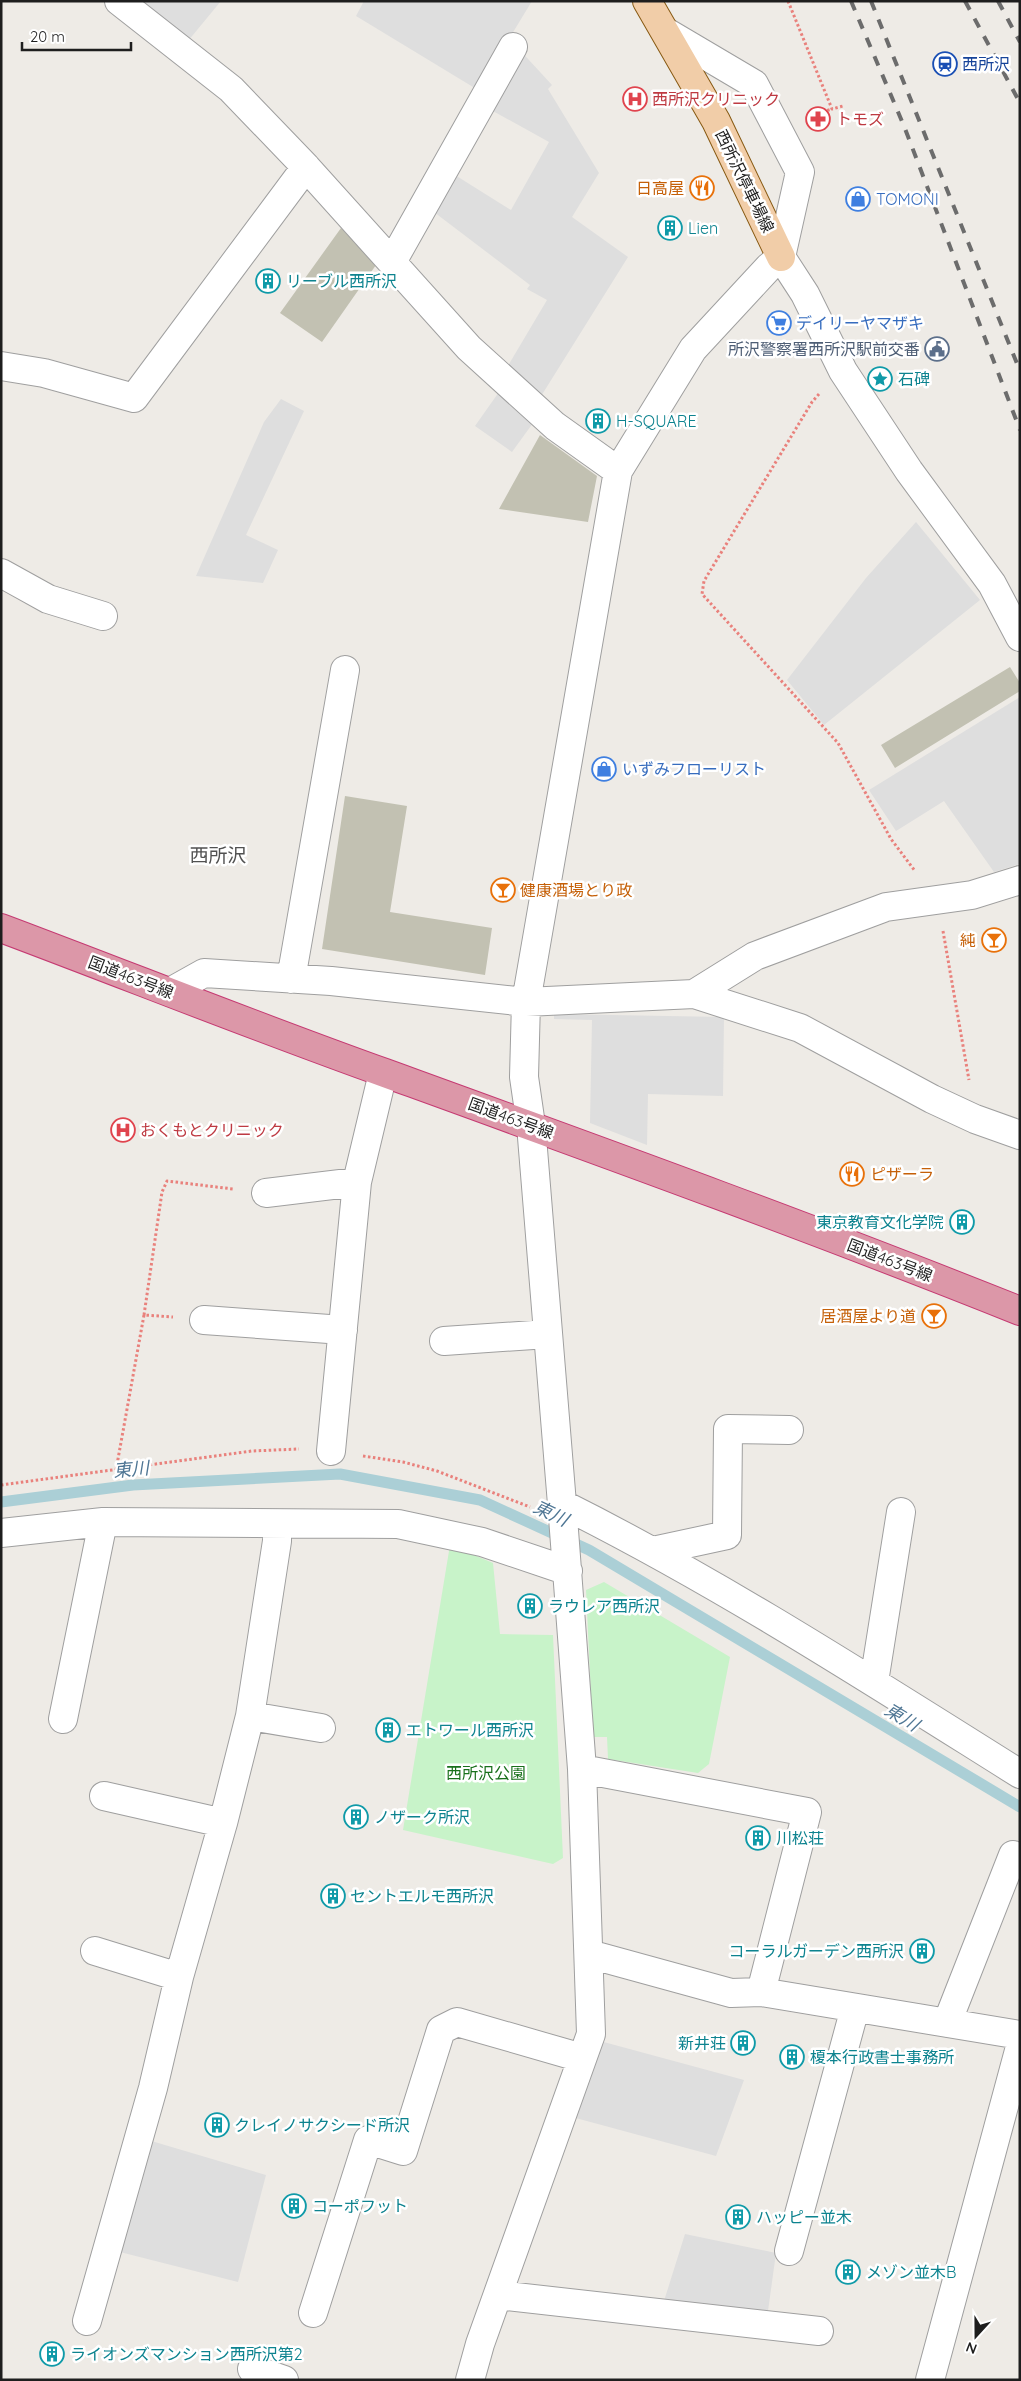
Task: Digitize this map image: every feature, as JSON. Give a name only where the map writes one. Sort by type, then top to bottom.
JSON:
[{"type":"highway","name":"国道463号線","points":[[1,928],[383,1072],[531,1125],[924,1272],[1020,1311]]},
{"type":"main road","name":"西所沢停車場線","points":[[647,1],[716,121],[781,257]]},
{"type":"street","points":[[119,1],[231,89],[306,167],[469,348],[555,426],[618,471]]},
{"type":"street","points":[[470,2380],[480,2344],[591,2034],[582,1770],[576,1717],[566,1562],[531,1125],[524,1078],[526,1002],[618,471],[693,349],[769,267],[781,257],[800,172],[754,84],[666,32]]},
{"type":"street","points":[[392,262],[513,47]]},
{"type":"street","points":[[1,366],[44,373],[134,398],[306,167]]},
{"type":"street","points":[[781,257],[805,294],[842,372],[909,471],[992,584],[1020,637]]},
{"type":"street","points":[[1,573],[48,599],[103,616]]},
{"type":"street","points":[[291,978],[344,670]]},
{"type":"street","points":[[694,994],[755,956],[886,907],[972,895],[1020,880]]},
{"type":"street","points":[[170,992],[204,973],[291,978],[526,1002],[694,994],[800,1028],[932,1099],[975,1119],[1020,1135]]},
{"type":"street","points":[[331,1451],[358,1182],[383,1072]]},
{"type":"street","points":[[266,1193],[358,1182]]},
{"type":"street","points":[[204,1320],[343,1330]]},
{"type":"street","points":[[444,1342],[548,1334]]},
{"type":"street","points":[[653,1551],[728,1535],[728,1429],[789,1430]]},
{"type":"street","points":[[874,1682],[901,1512]]},
{"type":"street","points":[[562,1513],[653,1551],[874,1682],[1020,1774]]},
{"type":"street","points":[[1,1533],[103,1522],[398,1524],[566,1562]]},
{"type":"street","points":[[63,1719],[103,1522]]},
{"type":"street","points":[[87,2321],[152,2088],[179,1977],[223,1823],[250,1716],[277,1541],[277,1524]]},
{"type":"street","points":[[250,1716],[321,1728]]},
{"type":"street","points":[[582,1770],[807,1812],[761,1992]]},
{"type":"street","points":[[104,1796],[223,1823]]},
{"type":"street","points":[[947,2023],[1013,1856]]},
{"type":"street","points":[[95,1951],[179,1977]]},
{"type":"street","points":[[589,1954],[731,1993],[761,1992],[1020,2035]]},
{"type":"street","points":[[789,2251],[855,2008]]},
{"type":"street","points":[[313,2313],[368,2140],[403,2151],[441,2030],[457,2022],[582,2058]]},
{"type":"street","points":[[930,2380],[1020,2047]]},
{"type":"street","points":[[498,2294],[819,2331]]},
{"type":"street","points":[[252,2369],[284,2380]]},
{"type":"path","points":[[788,1],[832,109]]},
{"type":"path","points":[[805,117],[843,106]]},
{"type":"path","points":[[842,372],[812,402],[704,581],[702,594],[838,743],[891,839]]},
{"type":"path","points":[[938,901],[975,1119]]},
{"type":"path","points":[[116,1470],[144,1315],[162,1192],[167,1181],[266,1193]]},
{"type":"path","points":[[144,1315],[204,1320]]},
{"type":"path","points":[[1,1485],[252,1451],[307,1449],[402,1462],[437,1471],[552,1515],[562,1513]]},
{"type":"shaded area","points":[[135,1],[221,1],[188,41]]},
{"type":"shaded area","points":[[364,1],[532,1],[478,90],[356,16]]},
{"type":"shaded area","points":[[517,47],[552,85],[548,89],[599,173],[572,217],[628,257],[538,401],[506,369],[547,300],[527,289],[530,285],[426,206],[447,170],[511,210],[549,142],[482,105]]},
{"type":"shaded area","points":[[341,228],[376,265],[322,342],[280,313]]},
{"type":"shaded area","points":[[499,392],[533,423],[512,452],[475,426]]},
{"type":"shaded area","points":[[281,399],[304,411],[246,535],[278,550],[263,583],[196,576],[264,422]]},
{"type":"shaded area","points":[[540,435],[597,476],[588,522],[499,509]]},
{"type":"shaded area","points":[[916,522],[980,600],[824,725],[787,680],[866,578]]},
{"type":"shaded area","points":[[1010,667],[1020,683],[1020,691],[895,768],[881,745]]},
{"type":"shaded area","points":[[1020,697],[1020,864],[994,872],[944,801],[896,831],[869,790]]},
{"type":"shaded area","points":[[345,796],[407,806],[390,912],[492,928],[485,975],[322,949]]},
{"type":"shaded area","points":[[554,1014],[724,1017],[723,1096],[648,1094],[647,1145],[590,1123],[592,1020],[554,1019]]},
{"type":"shaded area","points":[[600,2041],[744,2080],[716,2156],[572,2117]]},
{"type":"shaded area","points":[[148,2140],[266,2175],[238,2282],[116,2251]]},
{"type":"shaded area","points":[[685,2234],[776,2253],[768,2311],[664,2301]]},
{"type":"green space","name":"西所沢公園","points":[[450,1545],[493,1563],[500,1634],[553,1635],[563,1858],[553,1864],[403,1830]]},
{"type":"green space","points":[[604,1582],[730,1657],[709,1764],[698,1773],[608,1759],[607,1737],[593,1737],[586,1590]]},
{"type":"waterway","name":"東川","points":[[1,1502],[133,1485],[340,1474],[480,1500],[589,1550],[1020,1807]]},
{"type":"railway","points":[[851,1],[904,126],[1020,430]]},
{"type":"railway","points":[[871,1],[1020,371]]},
{"type":"railway","points":[[965,1],[1020,103]]},
{"type":"railway","points":[[998,1],[1020,42]]},
{"type":"place","name":"西所沢","points":[[945,64]]},
{"type":"place","name":"西所沢クリニック","points":[[635,99]]},
{"type":"place","name":"トモズ","points":[[818,119]]},
{"type":"place","name":"日高屋","points":[[702,188]]},
{"type":"place","name":"TOMONI","points":[[858,199]]},
{"type":"place","name":"Lien","points":[[670,228]]},
{"type":"place","name":"リーブル西所沢","points":[[268,281]]},
{"type":"place","name":"デイリーヤマザキ","points":[[779,323]]},
{"type":"place","name":"所沢警察署西所沢駅前交番","points":[[937,349]]},
{"type":"place","name":"石碑","points":[[880,379]]},
{"type":"place","name":"H-SQUARE","points":[[598,421]]},
{"type":"place","name":"いずみフローリスト","points":[[604,769]]},
{"type":"place","name":"健康酒場とり政","points":[[503,890]]},
{"type":"place","name":"純","points":[[994,940]]},
{"type":"place","name":"おくもとクリニック","points":[[123,1130]]},
{"type":"place","name":"ピザーラ","points":[[852,1174]]},
{"type":"place","name":"東京教育文化学院","points":[[962,1222]]},
{"type":"place","name":"居酒屋より道","points":[[934,1316]]},
{"type":"place","name":"ラウレア西所沢","points":[[530,1606]]},
{"type":"place","name":"エトワール西所沢","points":[[388,1730]]},
{"type":"place","name":"ノザーク所沢","points":[[356,1817]]},
{"type":"place","name":"川松荘","points":[[758,1838]]},
{"type":"place","name":"セントエルモ西所沢","points":[[333,1896]]},
{"type":"place","name":"コーラルガーデン西所沢","points":[[922,1951]]},
{"type":"place","name":"新井荘","points":[[743,2043]]},
{"type":"place","name":"榎本行政書士事務所","points":[[792,2057]]},
{"type":"place","name":"クレイノサクシード所沢","points":[[217,2125]]},
{"type":"place","name":"コーポフット","points":[[294,2206]]},
{"type":"place","name":"ハッピー並木","points":[[738,2217]]},
{"type":"place","name":"メゾン並木B","points":[[848,2272]]},
{"type":"place","name":"ライオンズマンション西所沢第2","points":[[52,2354]]},
{"type":"district","name":"西所沢","points":[[218,855]]}]
